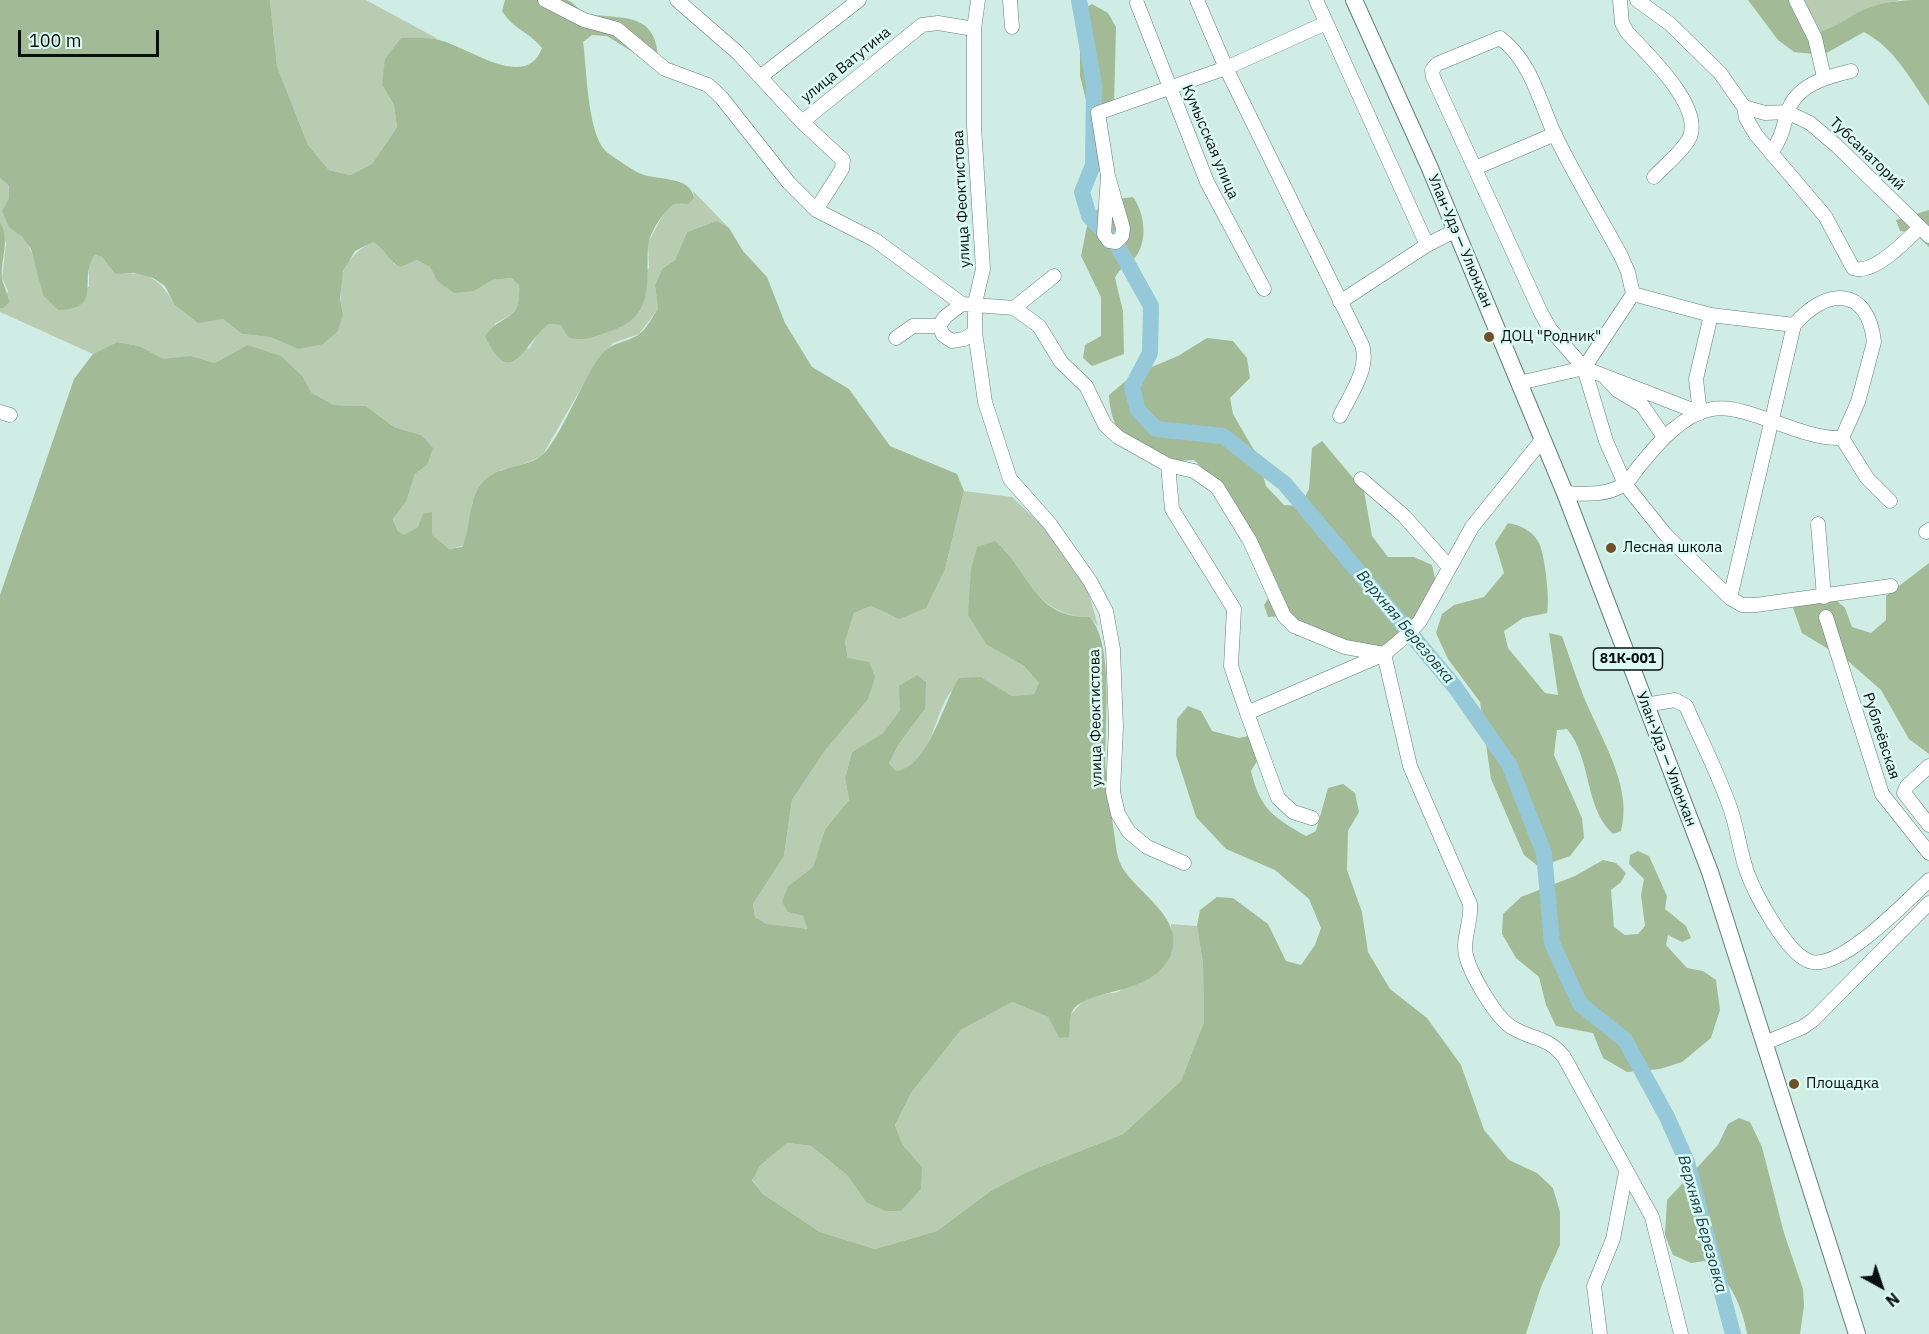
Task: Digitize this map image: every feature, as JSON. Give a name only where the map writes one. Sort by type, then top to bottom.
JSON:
[{"type":"main road","name":"Улан-Удэ — Улюнхан","points":[[1354,0],[1456,230],[1565,493],[1710,872],[1857,1334]]},
{"type":"street","points":[[545,0],[584,20],[616,29],[665,69],[708,85],[721,97],[789,183],[816,210],[875,240],[969,304],[1014,308],[1040,326],[1061,362],[1086,386],[1105,425],[1118,437],[1168,465],[1194,471],[1217,487],[1250,541],[1284,616],[1294,626],[1345,647],[1384,654]]},
{"type":"street","points":[[760,77],[859,0]]},
{"type":"street","name":"улица Феоктистова","points":[[978,0],[974,29],[974,126],[983,269],[969,304],[985,402],[1003,464],[1010,479],[1050,524],[1090,581],[1106,611],[1113,649],[1116,727],[1113,792],[1118,814],[1129,832],[1147,847],[1184,863]]},
{"type":"street","points":[[1010,0],[1012,27]]},
{"type":"street","points":[[1197,0],[1226,68],[1365,355],[1363,365],[1340,416]]},
{"type":"street","points":[[1316,0],[1427,245]]},
{"type":"street","points":[[1620,0],[1622,23],[1627,32],[1671,80],[1691,117],[1692,128],[1689,138],[1654,177]]},
{"type":"street","name":"Тубсанаторий","points":[[1637,0],[1687,40],[1720,73],[1744,107],[1750,126],[1825,216],[1853,268],[1860,271],[1867,269],[1925,231],[1823,133],[1798,115],[1787,112],[1765,113],[1744,107]]},
{"type":"street","points":[[1796,0],[1815,38],[1824,77]]},
{"type":"street","name":"улица Ватутина","points":[[682,1],[738,52],[802,122],[922,25],[938,23],[974,29]]},
{"type":"street","name":"Кумысская улица","points":[[1137,3],[1207,182],[1264,289]]},
{"type":"street","points":[[1108,176],[1098,112],[1226,68],[1326,23]]},
{"type":"street","points":[[1584,368],[1633,294],[1629,272],[1555,134],[1530,75],[1514,48],[1500,38],[1437,64],[1432,70],[1433,77],[1542,313],[1551,329],[1584,368],[1606,441],[1625,484],[1665,534],[1730,598],[1742,605],[1824,597],[1891,586]]},
{"type":"street","points":[[1771,153],[1781,140],[1787,112],[1797,95],[1824,77],[1851,71]]},
{"type":"street","points":[[802,122],[843,160],[842,168],[816,210]]},
{"type":"street","points":[[1475,168],[1555,134]]},
{"type":"street","points":[[1340,302],[1427,245],[1456,230]]},
{"type":"street","points":[[1014,308],[1054,276]]},
{"type":"street","points":[[1633,294],[1712,315],[1794,325]]},
{"type":"street","points":[[1730,598],[1794,325],[1817,302],[1832,297],[1848,299],[1861,306],[1868,318],[1874,342],[1858,402],[1842,438]]},
{"type":"street","points":[[939,326],[945,317],[969,304]]},
{"type":"street","points":[[1700,412],[1696,380],[1712,315]]},
{"type":"street","points":[[896,338],[913,326],[939,326]]},
{"type":"street","points":[[939,326],[943,335],[952,341],[964,339],[975,332]]},
{"type":"street","points":[[1519,383],[1584,368],[1700,412]]},
{"type":"street","points":[[1605,376],[1617,390],[1642,405],[1664,437]]},
{"type":"street","points":[[1565,493],[1608,492],[1625,484],[1664,437],[1700,412],[1714,409],[1728,410],[1771,421],[1815,436],[1842,438]]},
{"type":"street","points":[[1842,438],[1867,478],[1890,501]]},
{"type":"street","points":[[1247,713],[1384,654],[1397,645],[1420,621],[1486,506],[1542,440]]},
{"type":"street","points":[[1168,465],[1175,516],[1234,609],[1231,666],[1278,798],[1293,812],[1312,818]]},
{"type":"street","points":[[1170,486],[1194,471]]},
{"type":"street","points":[[1361,479],[1404,516],[1449,567]]},
{"type":"street","points":[[1818,524],[1824,597]]},
{"type":"street","name":"Рублеёвская","points":[[1826,616],[1882,794],[1929,853]]},
{"type":"street","points":[[1384,654],[1410,766],[1470,904],[1471,915],[1465,944],[1470,965],[1496,1015],[1515,1030],[1542,1038],[1555,1046],[1564,1057],[1617,1150],[1626,1172],[1646,1202],[1652,1217],[1681,1334]]},
{"type":"street","points":[[1645,705],[1676,700],[1686,706],[1728,800],[1753,888],[1789,945],[1798,954],[1812,962],[1826,961],[1845,952],[1885,922],[1929,880]]},
{"type":"street","name":"Рублеёвская","points":[[1929,766],[1907,786],[1904,794],[1929,825]]},
{"type":"street","points":[[1765,1043],[1814,1020],[1929,903]]},
{"type":"street","points":[[1599,1334],[1594,1286],[1613,1239],[1626,1172]]},
{"type":"green space","points":[[0,0],[270,0],[277,66],[308,145],[329,170],[350,175],[372,164],[397,127],[394,105],[382,85],[385,59],[401,38],[439,40],[496,63],[510,67],[523,66],[534,61],[542,48],[502,11],[505,0],[567,0],[586,13],[621,17],[642,23],[650,30],[658,56],[647,61],[607,36],[592,35],[583,42],[592,118],[601,145],[608,153],[639,173],[679,182],[691,191],[694,198],[688,204],[676,204],[671,207],[654,229],[648,246],[645,298],[634,318],[623,326],[583,339],[568,337],[561,325],[549,324],[540,331],[518,358],[511,362],[503,361],[495,353],[485,336],[492,328],[510,316],[517,306],[519,285],[511,278],[493,280],[474,291],[454,293],[437,281],[430,267],[417,260],[401,267],[373,242],[355,251],[343,271],[340,298],[343,314],[338,331],[323,344],[298,349],[270,337],[242,334],[223,319],[198,323],[174,304],[165,286],[153,278],[134,273],[115,274],[102,257],[95,255],[88,273],[86,298],[81,304],[72,308],[58,310],[43,295],[31,249],[22,237],[9,227],[2,211],[9,198],[9,186],[0,178]]},
{"type":"green space","points":[[270,0],[366,0],[438,39],[401,38],[382,85],[394,105],[397,127],[372,164],[350,175],[329,170],[308,145],[277,66]]},
{"type":"green space","points":[[1748,0],[1790,0],[1819,32],[1878,5],[1900,1],[1929,0],[1929,106],[1893,55],[1864,32],[1823,55],[1794,52],[1778,40]]},
{"type":"green space","points":[[1790,0],[1900,0],[1871,7],[1835,28],[1819,32]]},
{"type":"green space","points":[[1092,4],[1108,13],[1116,27],[1114,107],[1103,118],[1089,112],[1080,76],[1080,11]]},
{"type":"green space","points":[[0,178],[9,186],[9,198],[2,211],[30,249],[43,295],[89,287],[89,263],[95,255],[102,257],[115,274],[143,275],[157,282],[174,304],[223,319],[242,334],[270,337],[298,349],[343,314],[340,291],[343,271],[354,255],[373,242],[383,247],[394,264],[401,267],[417,260],[430,267],[437,281],[474,291],[493,280],[511,278],[519,285],[519,301],[512,314],[494,324],[529,349],[539,331],[549,324],[561,325],[649,268],[648,243],[665,211],[676,203],[694,198],[693,191],[729,228],[717,221],[687,232],[675,260],[662,269],[655,285],[658,309],[639,334],[613,343],[595,364],[542,456],[519,466],[501,470],[472,503],[469,532],[462,546],[449,549],[418,527],[404,536],[398,531],[393,518],[407,500],[415,474],[427,465],[421,435],[394,427],[366,406],[334,405],[312,393],[303,377],[247,345],[215,363],[191,356],[163,360],[139,346],[117,342],[93,354],[0,312],[0,308],[4,308],[8,291],[2,278],[6,243],[0,222]]},
{"type":"green space","points":[[1133,197],[1142,217],[1143,241],[1137,255],[1121,269],[1115,278],[1123,311],[1124,354],[1092,366],[1083,358],[1085,345],[1101,336],[1101,297],[1081,256],[1089,216],[1110,200]]},
{"type":"green space","points":[[1929,210],[1929,247],[1914,233],[1900,231],[1896,220]]},
{"type":"green space","points":[[717,221],[729,228],[743,251],[767,277],[785,323],[812,367],[849,389],[890,446],[957,474],[964,491],[945,569],[926,608],[899,619],[871,606],[854,613],[845,642],[848,658],[869,662],[875,677],[868,699],[826,749],[792,800],[784,856],[753,904],[755,917],[767,924],[807,929],[803,916],[788,912],[782,902],[788,886],[813,867],[825,829],[849,800],[845,778],[852,752],[883,733],[900,710],[899,686],[917,675],[926,682],[925,709],[899,744],[889,763],[896,771],[907,767],[917,759],[926,747],[959,678],[981,677],[1012,696],[1034,694],[1039,683],[1024,666],[987,645],[968,615],[971,569],[977,547],[995,541],[1044,601],[1056,610],[1071,615],[1090,617],[1098,631],[1106,669],[1106,773],[1117,854],[1129,877],[1166,918],[1174,941],[1171,954],[1162,968],[1149,978],[1077,1006],[1071,1015],[1069,1037],[1059,1038],[1048,1017],[1012,1002],[961,1030],[911,1093],[895,1125],[902,1144],[922,1167],[921,1189],[901,1211],[885,1211],[866,1202],[847,1175],[811,1146],[787,1143],[760,1166],[752,1180],[763,1194],[820,1232],[875,1249],[937,1231],[992,1190],[1027,1172],[1123,1134],[1181,1081],[1204,1022],[1203,964],[1197,926],[1200,910],[1217,897],[1233,898],[1268,924],[1286,961],[1301,965],[1315,945],[1321,928],[1309,899],[1275,870],[1226,849],[1196,817],[1176,755],[1177,719],[1188,706],[1201,711],[1212,731],[1239,738],[1257,734],[1262,753],[1251,771],[1259,795],[1277,818],[1306,836],[1316,831],[1328,788],[1343,784],[1355,793],[1359,812],[1348,831],[1347,870],[1362,912],[1368,952],[1390,989],[1427,1018],[1461,1065],[1484,1130],[1509,1160],[1537,1173],[1553,1188],[1560,1212],[1560,1245],[1541,1287],[1526,1334],[0,1334],[0,595],[74,379],[93,354],[117,342],[139,346],[163,359],[191,356],[215,363],[247,345],[281,356],[303,377],[312,393],[334,405],[366,406],[394,427],[421,435],[433,448],[427,465],[415,474],[407,500],[393,519],[398,531],[404,535],[418,527],[423,514],[432,512],[432,535],[449,549],[462,547],[474,497],[483,482],[496,473],[541,456],[554,440],[600,357],[610,347],[641,333],[658,309],[655,285],[662,269],[675,260],[687,232]]},
{"type":"green space","points":[[0,222],[5,237],[2,279],[9,302],[4,308],[0,308]]},
{"type":"green space","points":[[1207,338],[1233,341],[1247,358],[1250,378],[1230,398],[1233,414],[1258,457],[1266,486],[1284,505],[1300,506],[1309,489],[1312,448],[1322,441],[1364,491],[1372,536],[1388,557],[1414,557],[1432,565],[1436,583],[1418,612],[1398,635],[1386,644],[1372,650],[1338,651],[1317,638],[1296,636],[1284,616],[1268,617],[1264,605],[1275,588],[1225,489],[1194,460],[1160,461],[1138,451],[1122,437],[1113,418],[1109,395],[1133,375],[1178,356]]},
{"type":"green space","points":[[964,491],[1012,497],[1046,529],[1086,583],[1098,626],[1090,617],[1075,616],[1061,611],[1038,596],[1004,549],[987,645],[1024,666],[1039,683],[1034,694],[1012,696],[981,677],[958,687],[948,696],[923,752],[907,768],[896,771],[889,763],[899,744],[925,709],[900,710],[883,733],[852,752],[845,778],[849,800],[825,829],[813,867],[788,886],[788,912],[803,916],[807,930],[767,924],[755,917],[753,904],[784,856],[792,800],[826,749],[848,658],[845,642],[854,613],[871,606],[899,619],[945,569]]},
{"type":"green space","points":[[1508,523],[1526,529],[1539,543],[1545,567],[1548,598],[1547,613],[1523,618],[1504,631],[1508,648],[1545,693],[1558,695],[1549,633],[1562,636],[1582,693],[1616,769],[1623,800],[1621,831],[1613,834],[1597,811],[1581,754],[1575,741],[1567,729],[1557,730],[1554,755],[1582,818],[1584,838],[1570,856],[1539,867],[1524,855],[1491,779],[1480,702],[1448,659],[1436,633],[1442,614],[1454,605],[1484,597],[1504,573],[1495,543]]},
{"type":"green space","points":[[1929,563],[1929,754],[1909,739],[1881,690],[1848,661],[1802,633],[1793,608],[1803,597],[1827,592],[1845,608],[1852,627],[1871,633],[1886,620],[1886,596]]},
{"type":"green space","points":[[1638,851],[1649,856],[1667,896],[1665,909],[1686,926],[1691,938],[1682,942],[1668,935],[1666,945],[1687,968],[1703,971],[1716,980],[1720,1010],[1711,1038],[1682,1062],[1660,1069],[1627,1072],[1603,1058],[1593,1033],[1556,1026],[1546,1005],[1539,977],[1516,958],[1502,934],[1503,914],[1521,897],[1575,876],[1603,860],[1616,863],[1626,873],[1621,882],[1611,890],[1614,927],[1625,935],[1638,934],[1645,926],[1641,895],[1644,879],[1629,864],[1630,855]]},
{"type":"green space","points":[[1171,924],[1197,926],[1203,964],[1204,1022],[1181,1081],[1123,1134],[1027,1172],[992,1190],[937,1231],[875,1249],[820,1232],[763,1194],[752,1179],[760,1166],[787,1143],[811,1146],[847,1175],[866,1202],[922,1167],[902,1144],[895,1125],[911,1093],[961,1030],[1012,1002],[1048,1017],[1059,1038],[1072,1013],[1087,997],[1118,992],[1172,953]]},
{"type":"green space","points":[[1739,1118],[1750,1122],[1762,1147],[1784,1233],[1803,1289],[1804,1306],[1800,1334],[1747,1334],[1742,1313],[1727,1283],[1713,1267],[1704,1261],[1691,1263],[1673,1255],[1665,1235],[1667,1200],[1718,1145],[1728,1124]]},
{"type":"waterway","name":"Верхняя Березовка","points":[[1079,0],[1094,85],[1093,165],[1082,192],[1089,216],[1117,245],[1151,306],[1150,353],[1132,387],[1138,410],[1156,429],[1223,436],[1285,484],[1455,687],[1509,764],[1544,853],[1552,943],[1580,1004],[1625,1040],[1667,1117],[1687,1162],[1733,1334]]},
{"type":"place","name":"ДОЦ \"Родник\"","points":[[1489,337]]},
{"type":"place","name":"Лесная школа","points":[[1611,548]]},
{"type":"place","name":"Площадка","points":[[1794,1084]]}]
